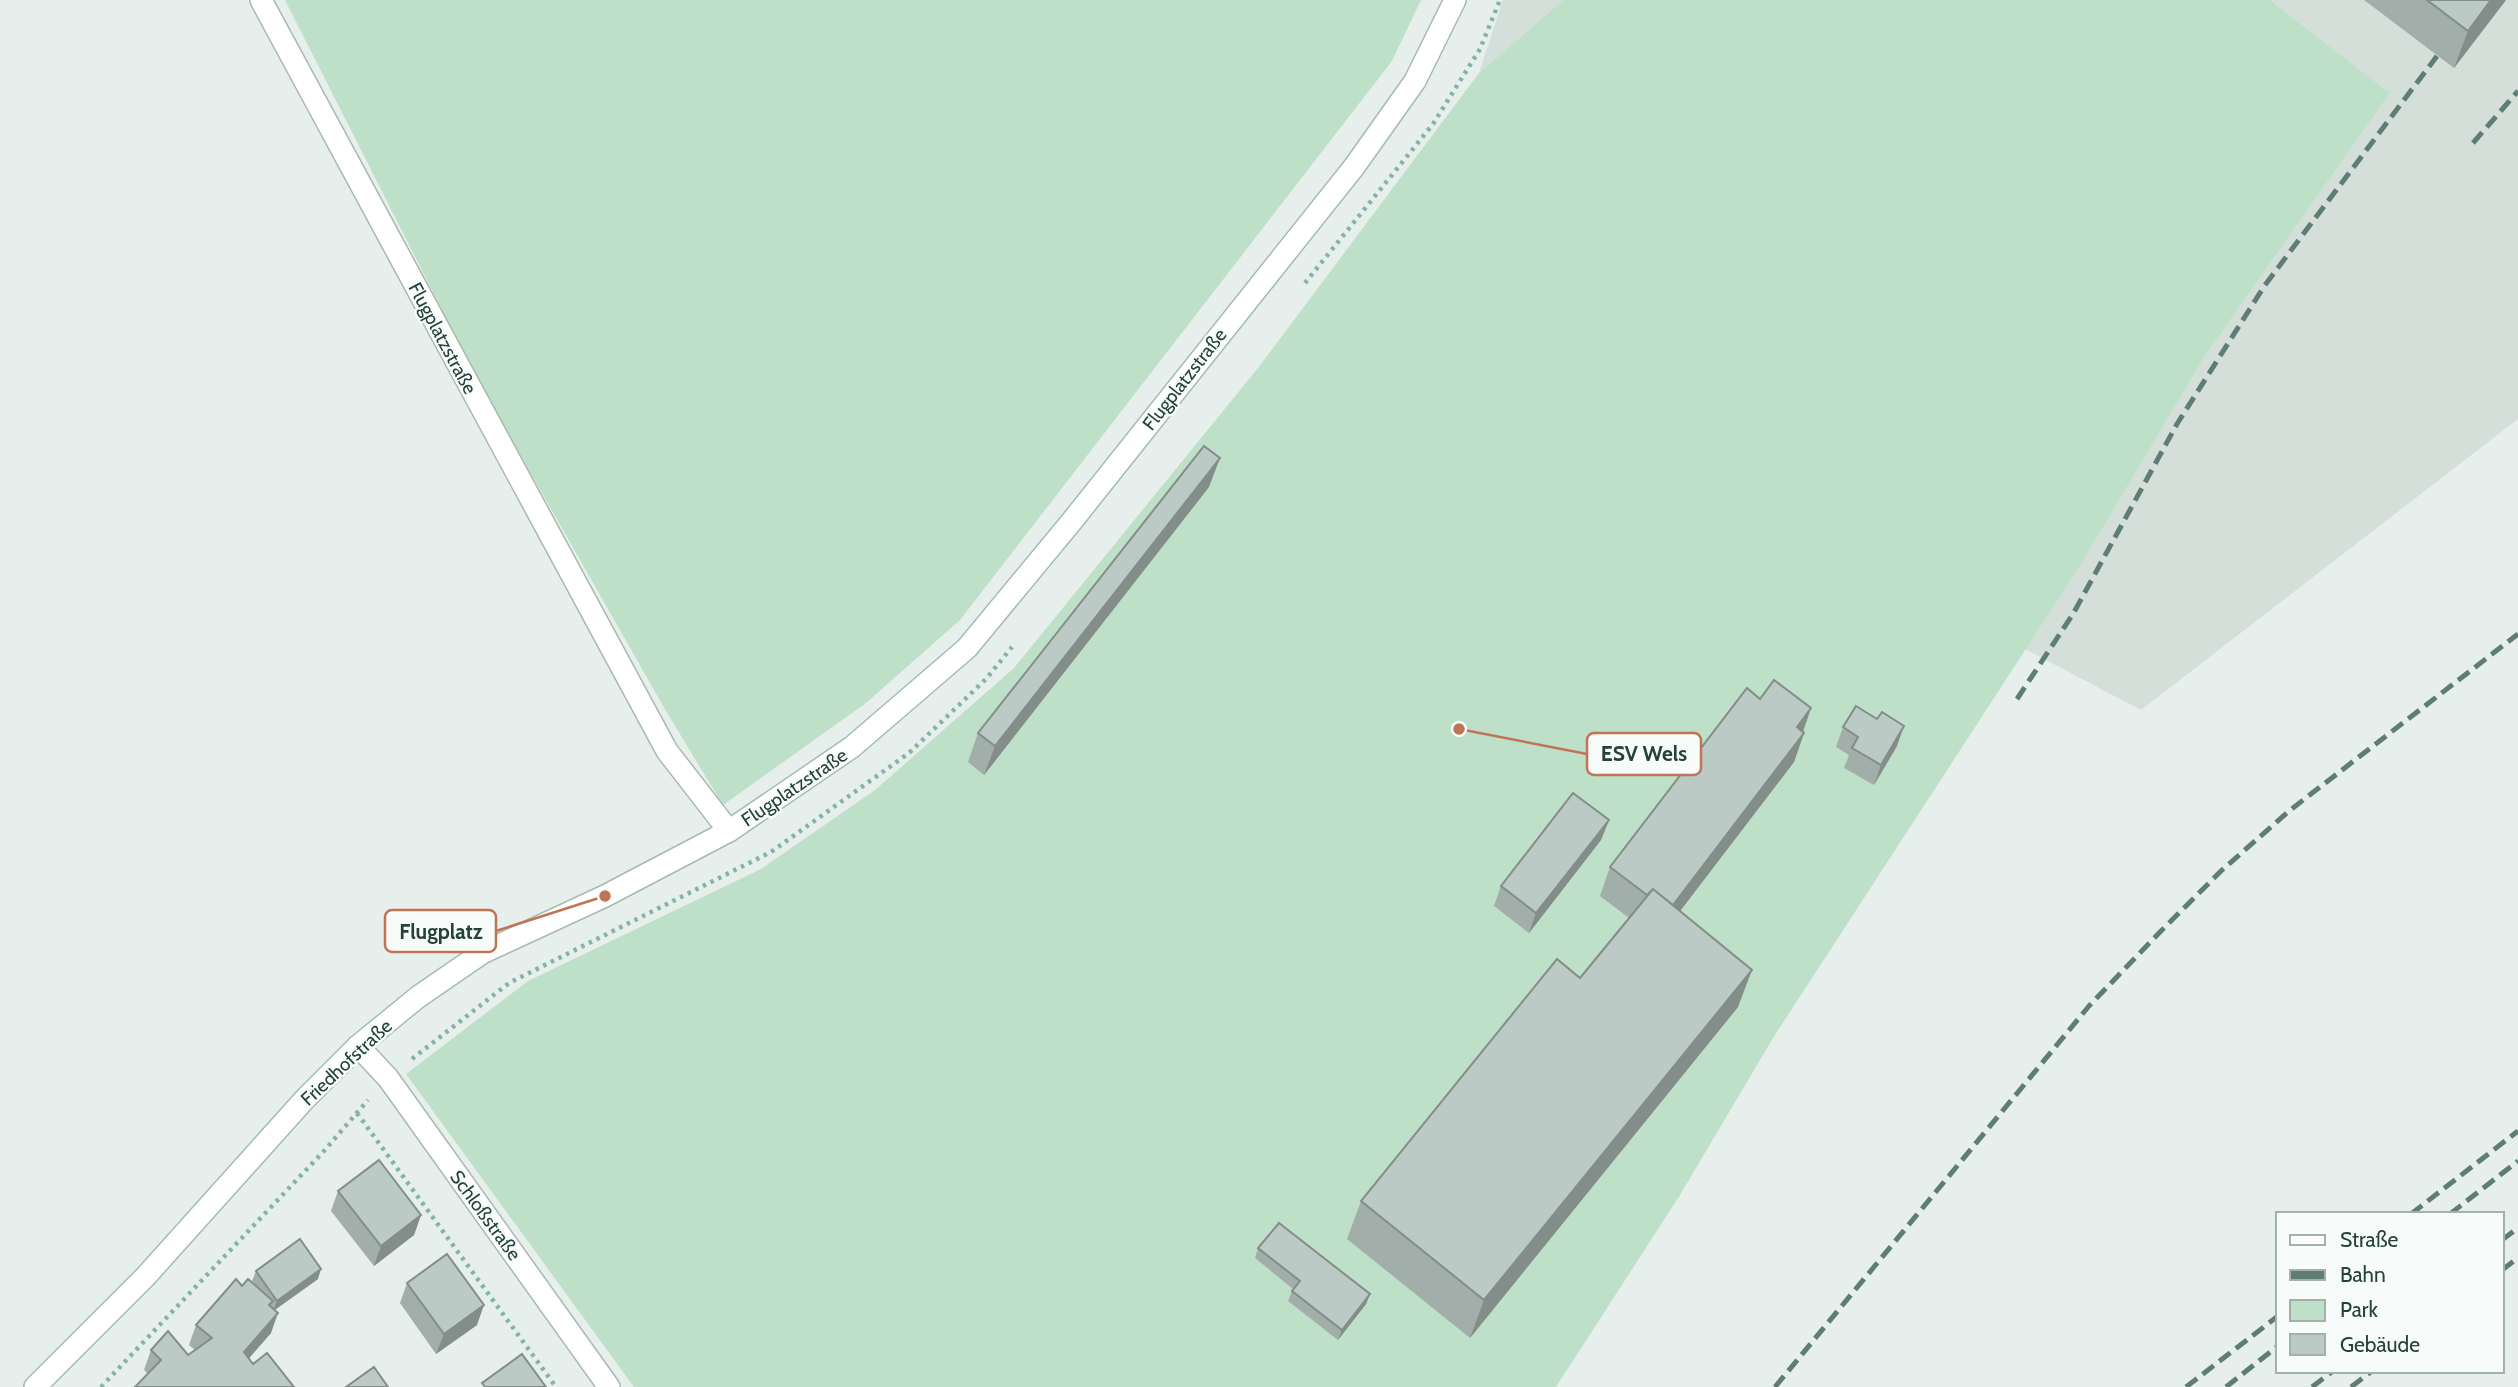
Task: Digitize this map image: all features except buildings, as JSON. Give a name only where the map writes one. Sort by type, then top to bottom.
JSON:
[{"type":"street","name":"Flugplatzstraße","points":[[261,0],[667,751],[729,831],[852,747],[967,648],[1072,521],[1354,167],[1415,81],[1455,0]]},
{"type":"street","name":"Friedhofstraße","points":[[35,1387],[146,1276],[304,1100],[358,1046],[418,997],[482,953],[605,896],[729,831]]},
{"type":"street","name":"Schloßstraße","points":[[358,1046],[387,1078],[609,1387]]},
{"type":"path","points":[[357,1113],[556,1387]]},
{"type":"shaded area","points":[[1503,0],[1563,0],[1479,73]]},
{"type":"shaded area","points":[[2270,0],[2518,0],[2518,419],[2141,710],[2025,649],[2083,561],[2205,356],[2390,93]]},
{"type":"green space","points":[[285,0],[1421,0],[1392,61],[960,620],[866,703],[723,805],[666,711],[477,379]]},
{"type":"green space","points":[[1563,0],[2270,0],[2390,93],[2205,356],[2083,561],[1773,1038],[1680,1195],[1556,1387],[634,1387],[406,1074],[528,981],[761,869],[875,790],[1014,668],[1258,368],[1479,73]]},
{"type":"railway","points":[[2017,699],[2073,614],[2177,424],[2265,285],[2437,56]]},
{"type":"railway","points":[[2473,143],[2518,91]]},
{"type":"railway","points":[[1775,1387],[2089,1006],[2159,933],[2221,871],[2289,811],[2518,634]]},
{"type":"railway","points":[[2414,1212],[2518,1131]]},
{"type":"railway","points":[[2453,1212],[2518,1161]]},
{"type":"railway","points":[[2504,1238],[2518,1228]]},
{"type":"railway","points":[[2504,1268],[2518,1258]]},
{"type":"railway","points":[[2186,1387],[2276,1318]]},
{"type":"railway","points":[[2226,1387],[2276,1348]]},
{"type":"railway","points":[[2312,1387],[2330,1373]]},
{"type":"railway","points":[[2351,1387],[2369,1373]]},
{"type":"place","name":"ESV Wels","points":[[1459,729]]},
{"type":"place","name":"Flugplatz","points":[[605,896]]}]
